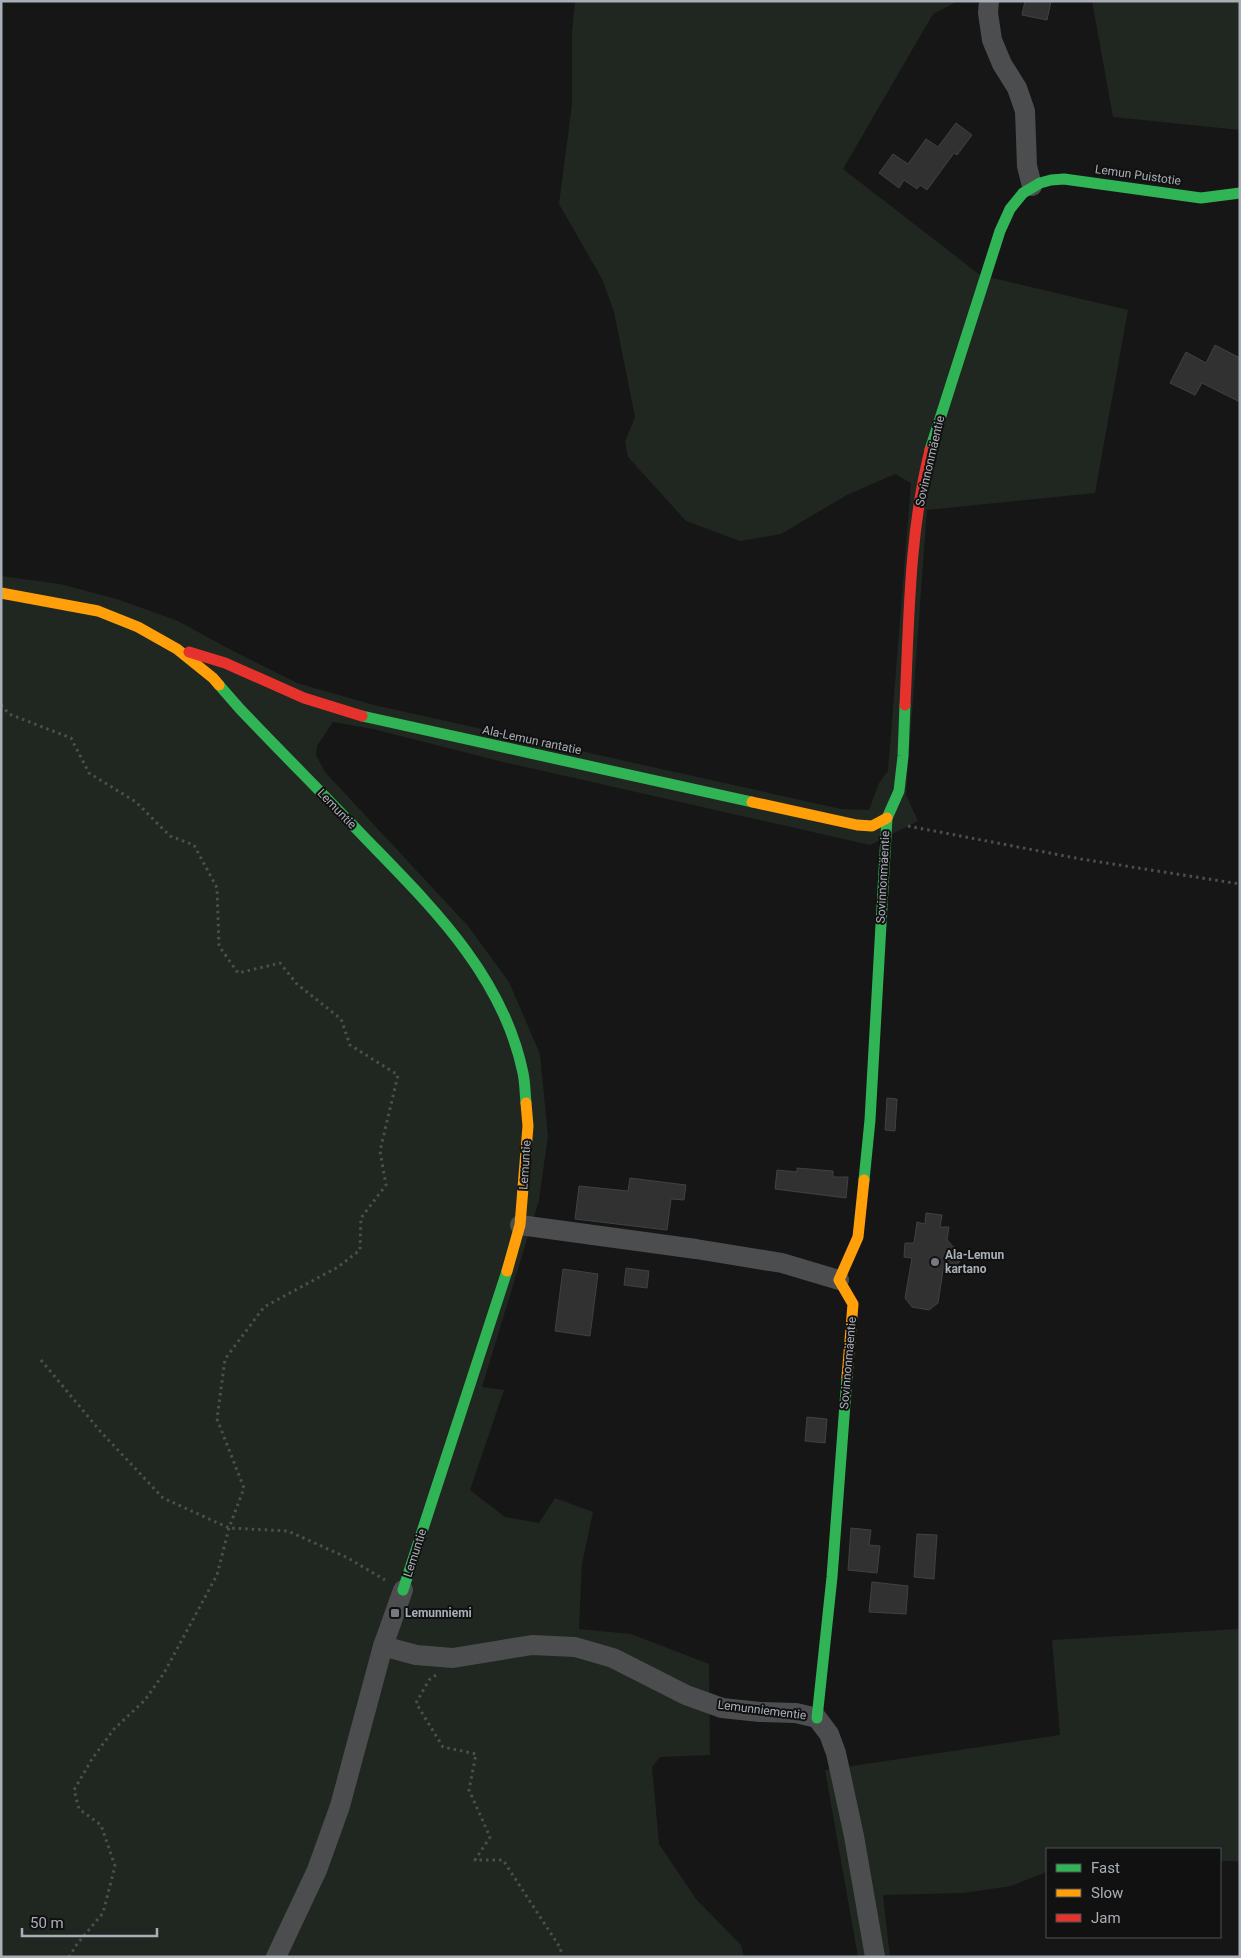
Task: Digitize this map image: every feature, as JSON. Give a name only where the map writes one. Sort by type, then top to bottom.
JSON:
[{"type":"street","points":[[989,1],[988,13],[992,40],[1002,64],[1017,88],[1025,111],[1027,166],[1032,186]]},
{"type":"street","name":"Lemun Puistotie","points":[[1032,186],[1047,180],[1064,179],[1201,198],[1240,193]]},
{"type":"street","name":"Sovinnonmäentie","points":[[817,1718],[832,1577],[853,1304],[839,1280],[858,1237],[870,1120],[887,818],[899,791],[902,764],[912,563],[921,487],[936,428],[1006,213],[1019,196],[1032,186]]},
{"type":"street","name":"Lemuntie","points":[[1,594],[98,612],[138,627],[177,649],[213,678],[240,709],[433,908],[464,946],[493,991],[511,1033],[523,1072],[528,1126],[520,1225],[497,1302],[384,1646],[340,1806],[317,1870],[276,1957]]},
{"type":"street","name":"Ala-Lemun rantatie","points":[[177,649],[210,656],[283,689],[318,702],[372,718],[857,825],[872,826],[887,818]]},
{"type":"street","points":[[520,1225],[696,1249],[782,1263],[839,1280]]},
{"type":"street","name":"Lemunniementie","points":[[384,1646],[416,1655],[453,1658],[532,1645],[575,1647],[613,1658],[686,1695],[722,1708],[760,1712],[796,1712],[817,1718],[829,1734],[836,1753],[854,1836],[875,1957]]},
{"type":"path","points":[[1,705],[9,714],[71,738],[89,773],[136,802],[170,836],[194,845],[217,888],[219,946],[238,974],[280,963],[297,984],[341,1019],[350,1045],[398,1075],[380,1151],[386,1185],[361,1218],[360,1250],[338,1267],[264,1307],[225,1359],[217,1419],[244,1488],[229,1528],[217,1575],[164,1673],[144,1700],[114,1729],[92,1759],[74,1790],[79,1809],[101,1825],[115,1866],[103,1913],[77,1944],[69,1957]]},
{"type":"path","points":[[887,818],[902,825],[920,829],[1081,859],[1240,884]]},
{"type":"path","points":[[41,1360],[100,1432],[163,1498],[229,1528],[288,1531],[348,1558],[403,1590]]},
{"type":"path","points":[[453,1658],[451,1666],[429,1680],[416,1703],[443,1747],[476,1754],[469,1790],[490,1837],[475,1860],[503,1860],[560,1949],[560,1957]]},
{"type":"shaded area","points":[[575,1],[958,1],[933,14],[843,169],[980,275],[1128,310],[1095,493],[927,510],[906,795],[918,821],[870,845],[499,761],[373,729],[333,722],[317,746],[316,755],[325,772],[468,926],[509,982],[540,1054],[548,1136],[539,1200],[482,1387],[504,1390],[470,1490],[505,1517],[539,1523],[555,1498],[593,1512],[582,1564],[579,1629],[631,1634],[709,1664],[710,1755],[660,1757],[652,1767],[659,1844],[696,1899],[741,1945],[744,1957],[1,1957],[1,576],[60,584],[117,599],[178,621],[297,683],[374,705],[841,809],[869,810],[879,783],[888,771],[911,483],[895,474],[847,495],[781,534],[740,541],[686,521],[628,457],[625,442],[635,417],[614,312],[602,279],[559,204],[572,104],[572,32]]},
{"type":"shaded area","points":[[1092,1],[1240,1],[1240,130],[1113,117]]},
{"type":"shaded area","points":[[1240,1630],[1240,1862],[1221,1861],[1221,1848],[1046,1848],[1046,1872],[1011,1886],[964,1893],[883,1895],[890,1957],[858,1957],[825,1770],[1060,1735],[1052,1640]]},
{"type":"building","points":[[1025,1],[1051,1],[1047,20],[1022,15]]},
{"type":"building","points":[[956,123],[972,135],[957,155],[954,153],[927,190],[920,185],[917,189],[904,180],[899,188],[879,173],[893,154],[908,164],[926,139],[938,147]]},
{"type":"building","points":[[1215,345],[1240,358],[1240,402],[1202,383],[1195,395],[1170,383],[1186,352],[1206,363]]},
{"type":"building","points":[[887,1098],[897,1099],[895,1131],[885,1130]]},
{"type":"building","points":[[797,1168],[833,1171],[833,1177],[848,1177],[846,1198],[775,1189],[777,1170],[797,1172]]},
{"type":"building","points":[[630,1178],[686,1185],[684,1200],[671,1199],[667,1230],[575,1219],[579,1186],[628,1191]]},
{"type":"building","name":"Ala-Lemun kartano","points":[[926,1213],[942,1215],[940,1227],[949,1227],[947,1240],[960,1254],[960,1261],[955,1267],[944,1264],[938,1303],[929,1310],[912,1307],[905,1298],[912,1258],[904,1257],[905,1243],[914,1243],[917,1222],[925,1224]]},
{"type":"building","points":[[626,1268],[649,1271],[647,1288],[624,1285]]},
{"type":"building","points":[[563,1269],[598,1274],[590,1336],[555,1331]]},
{"type":"building","points":[[807,1417],[827,1419],[825,1443],[805,1441]]},
{"type":"building","points":[[851,1528],[871,1530],[869,1545],[880,1546],[877,1573],[848,1570]]},
{"type":"building","points":[[917,1534],[937,1535],[934,1579],[914,1577]]},
{"type":"building","points":[[872,1582],[908,1586],[906,1614],[869,1612]]},
{"type":"traffic: fast","points":[[930,450],[1000,231],[1010,209],[1023,193],[1040,183],[1064,179],[1201,198],[1240,193]]},
{"type":"traffic: fast","points":[[219,685],[416,891],[462,946],[482,975],[499,1005],[513,1038],[523,1073],[526,1103]]},
{"type":"traffic: fast","points":[[864,1180],[870,1120],[887,818],[899,791],[903,756],[905,705]]},
{"type":"traffic: fast","points":[[362,716],[752,802]]},
{"type":"traffic: fast","points":[[403,1590],[507,1271]]},
{"type":"traffic: fast","points":[[817,1718],[832,1577],[847,1377]]},
{"type":"traffic: slow","points":[[1,593],[98,611],[138,627],[177,649],[219,685]]},
{"type":"traffic: slow","points":[[752,802],[857,825],[872,826],[887,818]]},
{"type":"traffic: slow","points":[[507,1271],[520,1225],[528,1126],[526,1103]]},
{"type":"traffic: slow","points":[[847,1377],[853,1304],[839,1280],[858,1237],[864,1180]]},
{"type":"traffic: jam","points":[[905,705],[914,545],[923,481],[930,450]]},
{"type":"traffic: jam","points":[[189,652],[225,663],[304,698],[362,716]]},
{"type":"place","name":"Ala-Lemun kartano","points":[[935,1262]]},
{"type":"place","name":"Lemunniemi","points":[[395,1613]]}]
